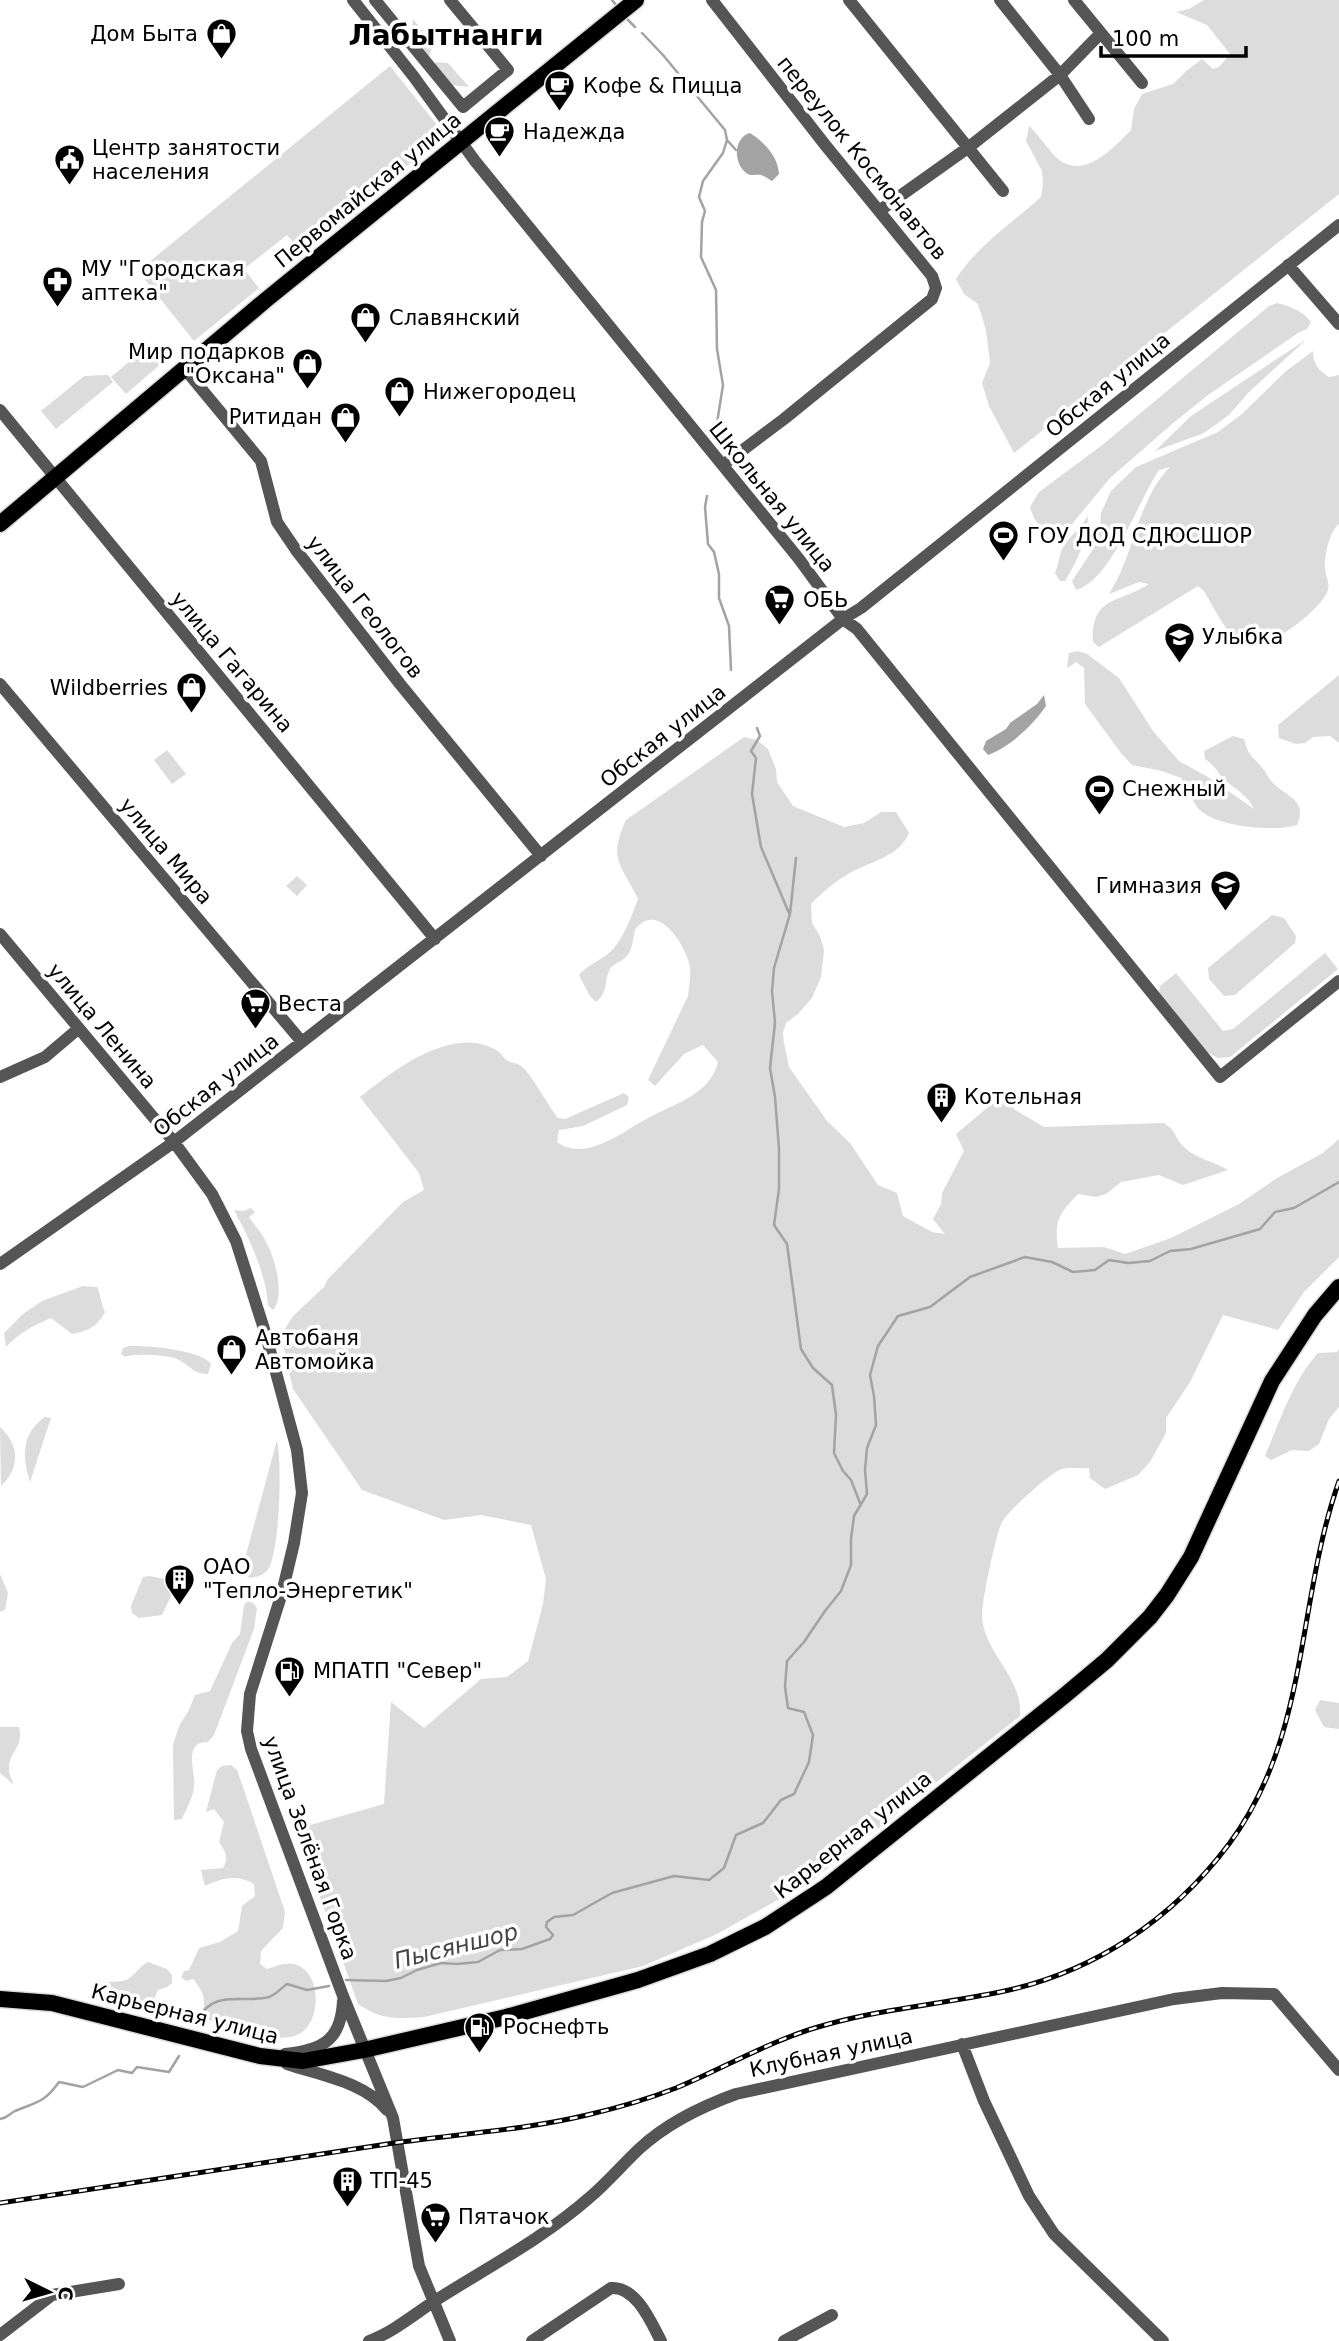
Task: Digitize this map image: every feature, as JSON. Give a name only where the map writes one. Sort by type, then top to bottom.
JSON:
[{"type":"main road","name":"Первомайская улица","points":[[0,524],[184,368],[636,0]]},
{"type":"main road","name":"Карьерная улица","points":[[0,1999],[52,2003],[260,2056],[303,2061],[364,2050],[506,2017],[671,1969],[755,1932],[826,1887],[1086,1678],[1133,1636],[1167,1595],[1191,1557],[1272,1381],[1299,1338],[1339,1287]]},
{"type":"street","name":"Школьная улица","points":[[353,0],[545,249],[799,559],[843,620],[857,629],[1220,1077],[1339,981]]},
{"type":"street","points":[[375,0],[463,107],[508,70],[450,0]]},
{"type":"street","name":"переулок Космонавтов","points":[[712,0],[825,146],[932,276],[936,288],[932,299],[723,465]]},
{"type":"street","points":[[849,0],[1003,191]]},
{"type":"street","points":[[1000,0],[1060,75],[1090,119]]},
{"type":"street","points":[[1074,0],[1142,83]]},
{"type":"street","points":[[880,211],[969,147],[1060,75],[1101,33]]},
{"type":"street","name":"Обская улица","points":[[0,1264],[174,1142],[303,1042],[861,608],[1339,225]]},
{"type":"street","points":[[1288,265],[1339,324]]},
{"type":"street","name":"улица Геологов","points":[[184,368],[261,461],[277,522],[296,550],[392,674],[541,856]]},
{"type":"street","name":"улица Гагарина","points":[[0,410],[435,939]]},
{"type":"street","name":"улица Мира","points":[[0,684],[303,1042]]},
{"type":"street","name":"улица Ленина","points":[[0,934],[174,1142]]},
{"type":"street","points":[[0,1077],[45,1057],[78,1029]]},
{"type":"street","name":"улица Зелёная Горка","points":[[174,1142],[212,1194],[236,1241],[265,1332],[299,1459],[302,1493],[294,1543],[282,1593],[250,1695],[247,1731],[251,1749],[343,1996],[393,2118],[414,2245],[424,2283],[450,2341]]},
{"type":"street","name":"Клубная улица","points":[[369,2341],[386,2334],[432,2302],[547,2232],[591,2197],[659,2132],[705,2105],[736,2094],[1174,1999],[1222,1993],[1274,1994],[1339,2070]]},
{"type":"street","points":[[260,2056],[301,2053],[323,2044],[337,2032],[340,2025],[343,1996]]},
{"type":"street","points":[[962,2044],[984,2101],[1029,2196],[1054,2234],[1163,2341]]},
{"type":"street","points":[[260,2056],[333,2079],[366,2093],[383,2105],[393,2118]]},
{"type":"street","points":[[0,2335],[52,2295],[119,2284]]},
{"type":"street","points":[[532,2341],[611,2288],[619,2287],[627,2290],[635,2299],[661,2341]]},
{"type":"street","points":[[784,2341],[832,2315]]},
{"type":"shaded area","points":[[1204,0],[1339,0],[1339,194],[1014,453],[989,406],[982,383],[990,363],[986,330],[978,304],[964,294],[956,279],[985,245],[1041,197],[1042,171],[1026,141],[1029,126],[1058,159],[1068,165],[1088,164],[1107,153],[1131,130],[1134,109],[1142,94],[1173,84],[1202,59],[1213,69],[1219,67],[1230,54],[1207,25],[1176,12],[1189,9]]},
{"type":"shaded area","points":[[413,19],[433,44],[429,57],[411,36]]},
{"type":"shaded area","points":[[436,62],[448,63],[469,87],[452,85]]},
{"type":"shaded area","points":[[390,66],[445,135],[301,252],[287,235],[244,269],[259,288],[194,341],[138,271]]},
{"type":"shaded area","points":[[750,133],[765,145],[776,161],[779,174],[772,181],[761,175],[747,174],[738,162],[738,144]]},
{"type":"shaded area","points":[[1277,303],[1304,315],[1311,322],[1307,329],[1208,395],[1172,424],[1110,478],[1068,529],[1058,535],[1040,526],[1030,507],[1039,492],[1101,446],[1269,306]]},
{"type":"shaded area","points":[[1307,339],[1248,393],[1229,415],[1204,433],[1155,451],[1191,416]]},
{"type":"shaded area","points":[[164,346],[171,355],[126,394],[111,377],[144,349]]},
{"type":"shaded area","points":[[1313,351],[1315,363],[1322,372],[1329,377],[1339,375],[1339,524],[1332,533],[1326,552],[1328,590],[1323,599],[1290,629],[1251,646],[1236,641],[1198,586],[1099,647],[1093,642],[1094,627],[1102,609],[1149,584],[1139,582],[1109,594],[1125,562],[1150,496],[1170,467],[1159,470],[1123,538],[1101,572],[1076,590],[1072,581],[1092,551],[1100,531],[1101,513],[1111,491],[1136,467],[1218,432],[1242,414],[1285,372]]},
{"type":"shaded area","points":[[108,375],[113,382],[56,429],[41,411],[84,376]]},
{"type":"shaded area","points":[[1088,515],[1086,533],[1078,558],[1065,581],[1060,581],[1055,573],[1062,549]]},
{"type":"shaded area","points":[[1078,651],[1087,654],[1119,678],[1153,731],[1179,761],[1208,777],[1254,809],[1205,759],[1204,751],[1233,736],[1244,739],[1250,754],[1272,781],[1298,804],[1300,817],[1297,825],[1262,828],[1220,821],[1198,808],[1181,778],[1132,765],[1085,704],[1084,668],[1076,662],[1067,668],[1069,653]]},
{"type":"shaded area","points":[[1339,675],[1339,743],[1330,736],[1313,737],[1305,743],[1296,744],[1279,738],[1278,725]]},
{"type":"shaded area","points":[[1044,695],[1046,706],[1035,721],[1013,741],[988,755],[983,749],[986,741],[1006,729]]},
{"type":"shaded area","points":[[744,737],[757,740],[768,749],[776,769],[777,782],[793,806],[844,827],[864,823],[881,812],[896,812],[909,833],[899,848],[845,876],[811,904],[812,923],[824,950],[821,977],[812,998],[786,1023],[783,1033],[789,1067],[827,1121],[850,1143],[878,1185],[897,1193],[903,1216],[932,1232],[945,1234],[933,1219],[941,1204],[942,1193],[964,1151],[956,1134],[1005,1093],[1015,1110],[1044,1127],[1164,1123],[1187,1150],[1228,1170],[1183,1185],[1159,1175],[1121,1182],[1106,1194],[1096,1197],[1078,1194],[1059,1218],[1058,1248],[1104,1247],[1125,1254],[1171,1238],[1239,1204],[1277,1178],[1323,1153],[1339,1139],[1339,1257],[1304,1292],[1278,1330],[1223,1315],[1190,1382],[1166,1418],[1166,1433],[1150,1462],[1138,1475],[1105,1489],[1090,1478],[1089,1468],[1062,1469],[1030,1492],[1002,1522],[989,1569],[982,1617],[990,1643],[1016,1689],[1020,1716],[813,1880],[717,1934],[643,1966],[424,2017],[382,2016],[358,2004],[296,1829],[384,1804],[391,1702],[424,1728],[481,1679],[507,1677],[528,1661],[543,1604],[546,1579],[531,1525],[481,1515],[444,1520],[362,1490],[293,1389],[281,1335],[293,1316],[325,1286],[327,1280],[403,1202],[424,1190],[419,1173],[360,1097],[407,1063],[444,1046],[482,1044],[525,1070],[558,1118],[565,1119],[624,1093],[629,1097],[627,1105],[583,1126],[559,1130],[557,1142],[568,1148],[580,1149],[616,1137],[690,1097],[708,1082],[718,1062],[703,1045],[684,1054],[655,1086],[648,1080],[688,996],[688,960],[680,942],[667,926],[651,920],[643,922],[635,930],[628,954],[610,968],[604,991],[596,1002],[579,975],[606,955],[619,941],[638,899],[618,861],[618,844],[626,820]]},
{"type":"shaded area","points":[[167,750],[186,774],[172,784],[154,760]]},
{"type":"shaded area","points":[[297,876],[307,885],[297,896],[286,886]]},
{"type":"shaded area","points":[[1272,915],[1284,918],[1296,936],[1295,943],[1235,995],[1224,996],[1209,979],[1208,968]]},
{"type":"shaded area","points":[[1325,953],[1338,969],[1230,1057],[1218,1058],[1207,1052],[1159,993],[1160,986],[1176,973],[1223,1031],[1233,1029]]},
{"type":"shaded area","points":[[251,1208],[255,1212],[249,1217],[262,1234],[275,1265],[279,1285],[277,1303],[273,1310],[268,1305],[256,1256],[234,1210],[244,1211]]},
{"type":"shaded area","points":[[83,1286],[97,1287],[105,1312],[95,1325],[72,1334],[51,1318],[27,1330],[6,1347],[4,1333],[23,1314],[42,1301]]},
{"type":"shaded area","points":[[129,1346],[186,1352],[206,1359],[211,1364],[208,1374],[203,1374],[179,1360],[168,1357],[125,1357],[121,1354],[123,1348]]},
{"type":"shaded area","points":[[1339,1349],[1339,1407],[1329,1419],[1319,1444],[1309,1451],[1292,1450],[1271,1460],[1265,1456],[1301,1376],[1318,1353],[1337,1352]]},
{"type":"shaded area","points":[[45,1417],[51,1418],[30,1482],[26,1446],[31,1431]]},
{"type":"shaded area","points":[[0,1427],[11,1441],[15,1456],[12,1472],[1,1486]]},
{"type":"shaded area","points":[[277,1440],[279,1505],[276,1542],[269,1568],[250,1578],[241,1573]]},
{"type":"shaded area","points":[[0,1574],[8,1593],[5,1610],[0,1612]]},
{"type":"shaded area","points":[[143,1577],[176,1581],[179,1587],[172,1594],[162,1615],[139,1618],[132,1613],[131,1606]]},
{"type":"shaded area","points":[[248,1601],[257,1608],[254,1629],[214,1735],[208,1742],[195,1747],[192,1759],[192,1795],[182,1819],[174,1820],[173,1745],[179,1726],[195,1695],[210,1691],[232,1643],[240,1634],[244,1605]]},
{"type":"shaded area","points":[[1320,1700],[1339,1703],[1339,1729],[1324,1727],[1315,1710]]},
{"type":"shaded area","points":[[0,1727],[19,1727],[20,1740],[9,1767],[14,1785],[0,1773]]},
{"type":"shaded area","points":[[231,1765],[237,1770],[285,1912],[283,1928],[261,1951],[260,1964],[267,1969],[294,1964],[310,1977],[314,1987],[315,2010],[311,2021],[297,2035],[277,2038],[252,2034],[207,2019],[203,1995],[198,1986],[193,1979],[186,1981],[181,1977],[184,1971],[189,1970],[199,1948],[220,1942],[238,1931],[242,1906],[255,1896],[254,1884],[242,1879],[223,1879],[205,1886],[201,1870],[223,1868],[226,1861],[225,1852],[219,1842],[224,1822],[214,1809],[206,1812],[217,1770]]},
{"type":"shaded area","points":[[148,1962],[167,1969],[172,1975],[172,1983],[158,1990],[155,1997],[157,2003],[149,2009],[102,1996],[104,1984],[126,1980]]},
{"type":"waterway","points":[[612,0],[616,5]]},
{"type":"waterway","points":[[627,19],[635,27]]},
{"type":"waterway","points":[[642,33],[725,130],[727,140],[723,153],[703,181],[699,197],[705,211],[701,257],[716,290],[717,349],[723,385],[717,423]]},
{"type":"waterway","points":[[727,140],[736,150]]},
{"type":"waterway","points":[[707,496],[705,507],[708,544],[714,552],[719,574],[719,598],[729,626],[731,670]]},
{"type":"waterway","points":[[757,728],[760,736],[751,751],[756,758],[752,794],[761,847],[789,913]]},
{"type":"waterway","points":[[796,858],[790,914],[774,968],[772,991],[775,1023],[770,1068],[779,1149],[779,1189],[774,1225],[787,1244],[801,1349],[813,1368],[832,1385],[836,1415],[834,1453],[851,1480],[860,1503]]},
{"type":"waterway","name":"Пысяншор","points":[[346,1980],[386,1981],[441,1963],[478,1962],[500,1950],[522,1949],[550,1939],[553,1935],[546,1927],[547,1922],[554,1917],[573,1915],[612,1893],[674,1876],[709,1880],[724,1868],[736,1835],[763,1823],[781,1800],[794,1794],[809,1762],[813,1735],[804,1712],[788,1708],[785,1687],[787,1661],[841,1591],[851,1565],[854,1516],[867,1494],[867,1448],[876,1425],[870,1375],[878,1346],[898,1316],[930,1307],[970,1277],[1025,1257],[1052,1262],[1073,1272],[1095,1270],[1109,1260],[1128,1263],[1150,1261],[1170,1251],[1191,1249],[1260,1229],[1275,1212],[1294,1208],[1339,1182]]},
{"type":"waterway","name":"Пысяншор","points":[[196,2020],[204,2010],[220,2001],[269,1997],[287,1984],[307,1990],[329,1986]]},
{"type":"waterway","name":"Пысяншор","points":[[0,2119],[40,2101],[59,2082],[83,2087],[118,2070],[132,2073],[137,2067],[169,2072],[179,2056]]},
{"type":"railway","points":[[0,2203],[394,2143],[515,2128],[587,2115],[676,2088],[768,2046],[825,2025],[1000,1992],[1067,1972],[1098,1957],[1128,1939],[1182,1897],[1229,1844],[1255,1802],[1274,1758],[1288,1713],[1325,1527],[1339,1481]]},
{"type":"place","name":"Дом Быта","points":[[221,61]]},
{"type":"place","name":"Кофе & Пицца","points":[[560,113]]},
{"type":"place","name":"Надежда","points":[[500,159]]},
{"type":"place","name":"Центр занятости населения","points":[[69,187]]},
{"type":"place","name":"МУ \"Городская аптека\"","points":[[58,308]]},
{"type":"place","name":"Славянский","points":[[366,345]]},
{"type":"place","name":"Мир подарков \"Оксана\"","points":[[308,391]]},
{"type":"place","name":"Нижегородец","points":[[400,419]]},
{"type":"place","name":"Ритидан","points":[[345,444]]},
{"type":"place","name":"ГОУ ДОД СДЮСШОР","points":[[1004,563]]},
{"type":"place","name":"ОБЬ","points":[[780,627]]},
{"type":"place","name":"Улыбка","points":[[1179,664]]},
{"type":"place","name":"Wildberries","points":[[191,715]]},
{"type":"place","name":"Снежный","points":[[1099,816]]},
{"type":"place","name":"Гимназия","points":[[1225,913]]},
{"type":"place","name":"Веста","points":[[255,1031]]},
{"type":"place","name":"Котельная","points":[[941,1124]]},
{"type":"place","name":"Автобаня Автомойка","points":[[232,1377]]},
{"type":"place","name":"ОАО \"Тепло-Энергетик\"","points":[[180,1606]]},
{"type":"place","name":"МПАТП \"Север\"","points":[[290,1698]]},
{"type":"place","name":"Роснефть","points":[[480,2054]]},
{"type":"place","name":"ТП-45","points":[[347,2208]]},
{"type":"place","name":"Пятачок","points":[[435,2244]]},
{"type":"district","name":"Лабытнанги","points":[[446,35]]}]
